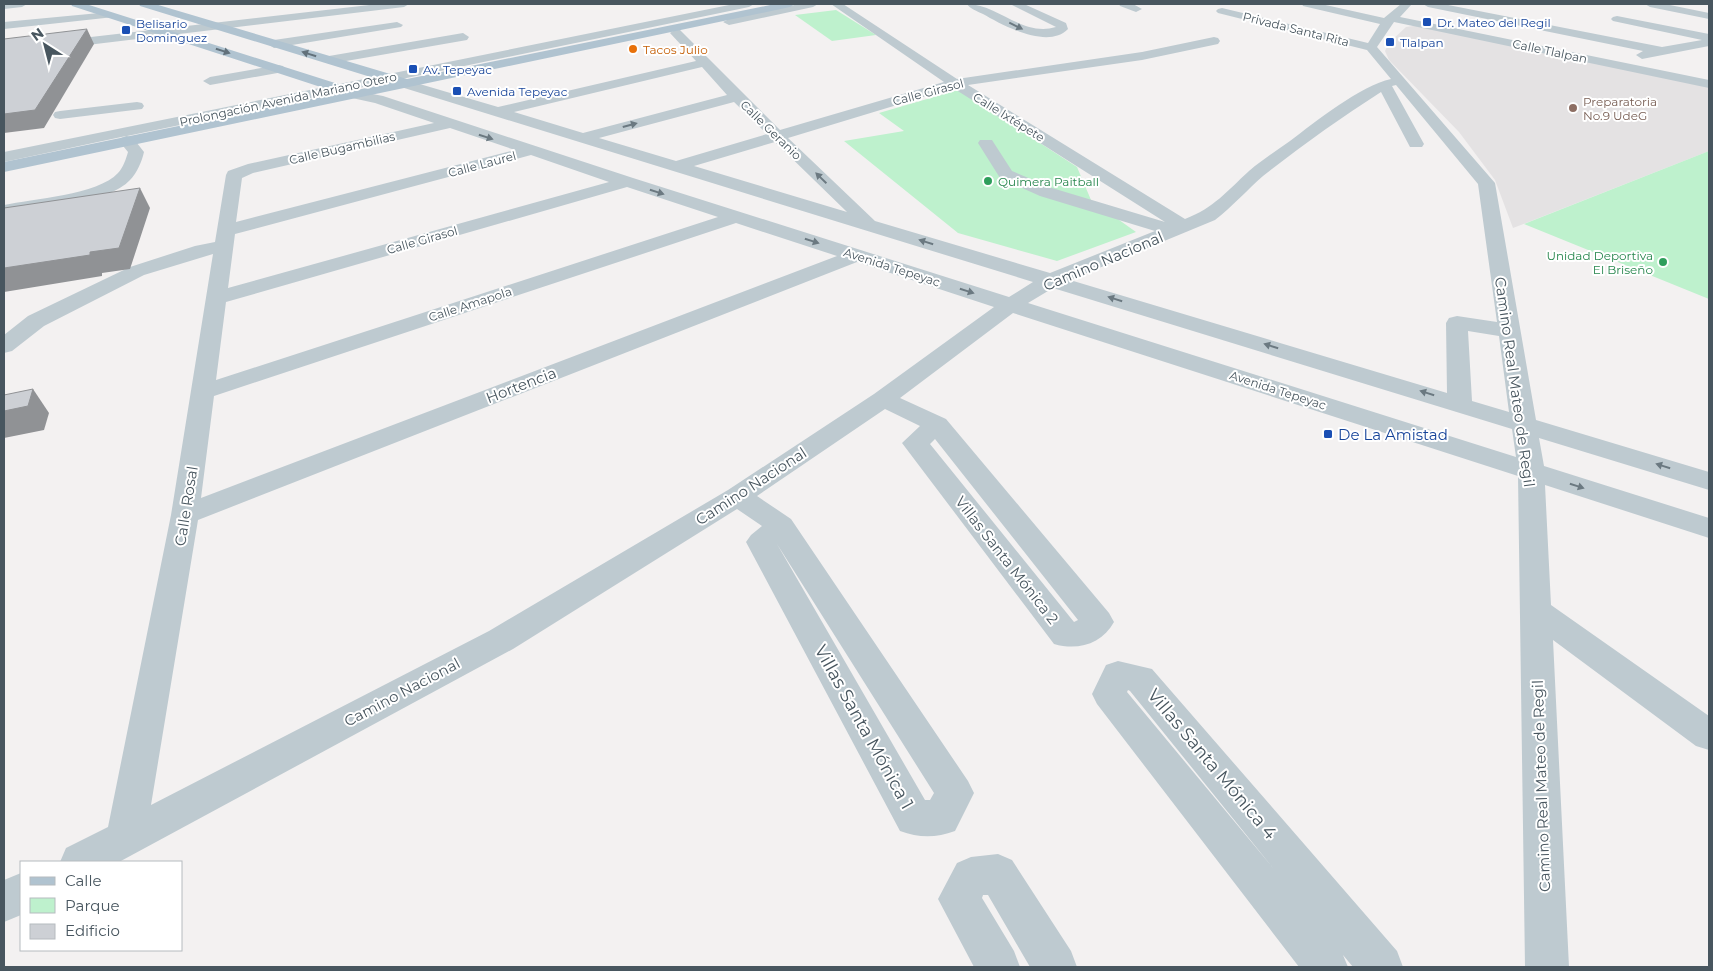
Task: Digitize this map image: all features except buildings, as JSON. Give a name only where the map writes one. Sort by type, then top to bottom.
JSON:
[{"type":"main road","name":"Avenida Tepeyac","points":[[76,4],[353,93]]},
{"type":"main road","points":[[144,4],[402,82]]},
{"type":"main road","name":"Prolongación Avenida Mariano Otero","points":[[4,167],[127,141],[206,127],[402,82],[769,4]]},
{"type":"main road","name":"Prolongación Avenida Mariano Otero","points":[[402,82],[790,4]]},
{"type":"street","points":[[4,6],[22,4]]},
{"type":"street","points":[[4,51],[404,4]]},
{"type":"street","name":"Prolongación Avenida Mariano Otero","points":[[4,157],[97,138],[206,127],[749,4]]},
{"type":"street","name":"Prolongación Avenida Mariano Otero","points":[[402,82],[676,33],[813,4]]},
{"type":"street","name":"Calle Ixtépete","points":[[836,4],[1179,229]]},
{"type":"street","points":[[972,4],[1026,30],[1050,32],[1060,30],[1063,27],[1015,4]]},
{"type":"street","points":[[1124,4],[1136,9]]},
{"type":"street","name":"Calle Tlalpan","points":[[1306,4],[1598,64],[1709,84]]},
{"type":"street","points":[[1371,47],[1389,20],[1407,4]]},
{"type":"street","points":[[1428,4],[1661,51]]},
{"type":"street","points":[[1650,4],[1709,16]]},
{"type":"street","name":"Privada Santa Rita","points":[[1222,11],[1371,47]]},
{"type":"street","points":[[4,26],[110,15]]},
{"type":"street","points":[[1617,19],[1709,40]]},
{"type":"street","points":[[274,44],[397,25]]},
{"type":"street","name":"Calle Geranio","points":[[676,33],[737,97],[868,224]]},
{"type":"street","points":[[1448,36],[1598,64],[1709,92]]},
{"type":"street","points":[[329,60],[463,37]]},
{"type":"street","points":[[1598,64],[1709,40]]},
{"type":"street","name":"Calle Girasol","points":[[677,166],[955,83],[1142,56],[1214,41]]},
{"type":"street","name":"Camino Real Mateo de Regil","points":[[1371,47],[1391,82],[1486,183],[1530,471],[1547,967]]},
{"type":"street","points":[[498,112],[704,63]]},
{"type":"street","points":[[210,81],[278,69]]},
{"type":"street","points":[[402,82],[1460,403],[1709,481]]},
{"type":"street","points":[[1391,82],[1416,144]]},
{"type":"street","name":"Camino Nacional","points":[[82,861],[501,640],[738,496],[883,398],[1010,304],[1051,280],[1208,216],[1229,202],[1256,174],[1334,116],[1391,82]]},
{"type":"street","points":[[206,127],[353,93]]},
{"type":"street","name":"Avenida Tepeyac","points":[[353,93],[1709,528]]},
{"type":"street","name":"Calle Laurel","points":[[4,346],[36,321],[137,270],[202,250],[226,238],[531,151],[737,97]]},
{"type":"street","points":[[60,115],[137,106]]},
{"type":"street","points":[[92,111],[91,128],[97,138]]},
{"type":"street","name":"Calle Bugambilias","points":[[236,173],[448,124]]},
{"type":"street","points":[[4,210],[87,195],[110,186],[124,177],[135,156],[136,152],[127,141]]},
{"type":"street","points":[[986,143],[1006,174],[1046,192],[1179,229]]},
{"type":"street","name":"Calle Rosal","points":[[126,838],[185,515],[226,238],[233,177],[236,173]]},
{"type":"street","name":"Calle Girasol","points":[[216,298],[627,182]]},
{"type":"street","name":"Calle Amapola","points":[[203,392],[736,217]]},
{"type":"street","name":"Hortencia","points":[[185,515],[857,256]]},
{"type":"street","points":[[1460,403],[1457,323],[1509,331]]},
{"type":"street","name":"Villas Santa Mónica 2","points":[[883,398],[937,424],[1098,622],[1084,634],[1066,634],[915,443],[937,424]]},
{"type":"street","name":"Villas Santa Mónica 1","points":[[738,496],[781,526],[955,793],[941,818],[914,818],[761,542],[781,526]]},
{"type":"street","points":[[978,523],[1010,514]]},
{"type":"street","points":[[1535,610],[1709,735]]},
{"type":"street","points":[[833,672],[867,659]]},
{"type":"street","name":"Villas Santa Mónica 4","points":[[1326,967],[1109,694],[1118,675],[1140,678],[1380,967]]},
{"type":"street","points":[[1227,842],[1261,824]]},
{"type":"street","points":[[998,967],[959,899],[971,876],[998,874],[1055,967]]},
{"type":"street","points":[[4,902],[20,894]]},
{"type":"shaded area","name":"Preparatoria No.9 UdeG","points":[[1421,25],[1709,85],[1709,151],[1513,228],[1495,180],[1459,132],[1389,60],[1385,51],[1389,43],[1406,27]]},
{"type":"green space","points":[[836,10],[876,35],[832,41],[795,15]]},
{"type":"green space","name":"Quimera Paitball","points":[[958,90],[1077,167],[1091,200],[1136,232],[1057,261],[958,233],[844,141],[904,131],[879,113]]},
{"type":"green space","name":"Unidad Deportiva El Briseño","points":[[1709,151],[1709,299],[1524,224]]},
{"type":"place","name":"Dr. Mateo del Regil","points":[[1427,22]]},
{"type":"place","name":"Belisario Dominguez","points":[[126,30]]},
{"type":"place","name":"Tlalpan","points":[[1390,42]]},
{"type":"place","name":"Tacos Julio","points":[[633,49]]},
{"type":"place","name":"Av. Tepeyac","points":[[413,69]]},
{"type":"place","name":"Avenida Tepeyac","points":[[457,91]]},
{"type":"place","name":"Preparatoria No.9 UdeG","points":[[1573,108]]},
{"type":"place","name":"Quimera Paitball","points":[[988,181]]},
{"type":"place","name":"Unidad Deportiva El Briseño","points":[[1663,262]]},
{"type":"place","name":"De La Amistad","points":[[1328,434]]}]
